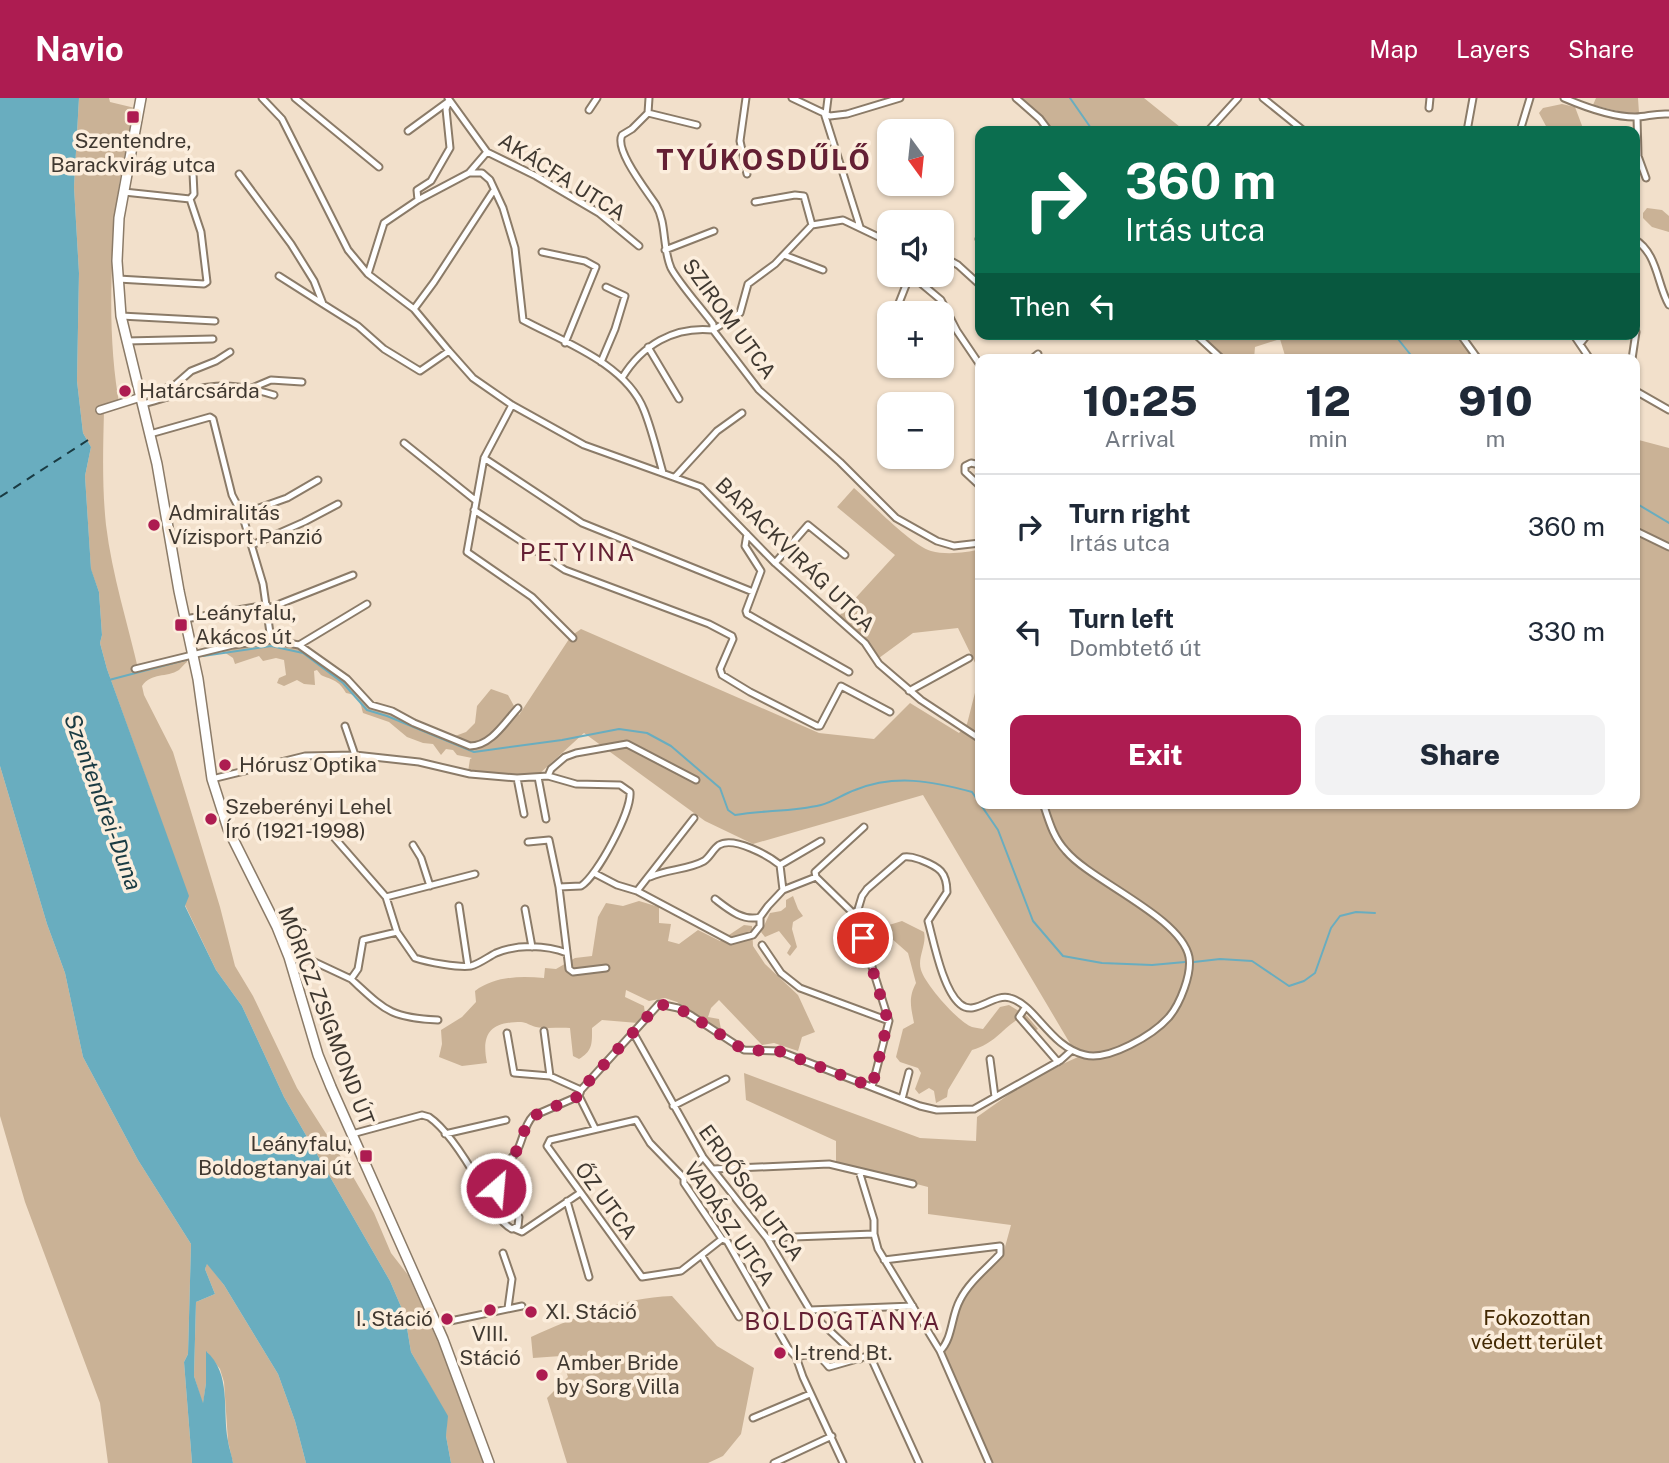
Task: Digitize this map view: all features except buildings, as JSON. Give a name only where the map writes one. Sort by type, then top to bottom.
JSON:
[{"type":"main road","name":"MÓRICZ ZSIGMOND ÚT","points":[[142,98],[123,192],[117,239],[121,316],[150,434],[193,654],[212,779],[228,829],[289,957],[318,1055],[436,1324],[489,1463]]},
{"type":"street","name":"BARACKVIRÁG UTCA","points":[[262,98],[282,119],[342,239],[368,274],[414,309],[473,378],[512,405],[584,445],[701,487],[775,563],[865,643],[879,664],[909,691],[975,736]]},
{"type":"street","points":[[295,98],[379,167]]},
{"type":"street","points":[[589,110],[597,98]]},
{"type":"street","points":[[649,98],[648,113],[697,125]]},
{"type":"street","points":[[746,98],[740,141],[747,174]]},
{"type":"street","points":[[792,98],[825,114],[847,114],[900,98]]},
{"type":"street","points":[[828,98],[825,114],[860,227]]},
{"type":"street","points":[[1016,98],[1045,126]]},
{"type":"street","points":[[1213,126],[1238,98]]},
{"type":"street","points":[[1263,98],[1295,126]]},
{"type":"street","points":[[1429,108],[1430,98]]},
{"type":"street","points":[[1468,126],[1473,98]]},
{"type":"street","points":[[1522,126],[1530,98]]},
{"type":"street","points":[[1563,98],[1589,107],[1637,117],[1656,113],[1669,114]]},
{"type":"street","points":[[1589,107],[1592,98]]},
{"type":"street","points":[[418,200],[417,190],[431,181],[450,148],[446,109],[449,100]]},
{"type":"street","points":[[408,131],[449,100]]},
{"type":"street","name":"AKÁCFA UTCA","points":[[449,100],[487,152],[536,176],[598,213],[639,246]]},
{"type":"street","name":"SZIROM UTCA","points":[[648,113],[622,135],[619,141],[629,164],[662,217],[665,250],[672,271],[713,324],[713,330],[759,390],[840,462],[896,518],[937,541],[954,547],[975,544]]},
{"type":"street","points":[[1637,117],[1637,126]]},
{"type":"street","points":[[368,274],[384,223],[418,200],[469,173],[487,152]]},
{"type":"street","points":[[1640,166],[1646,178]]},
{"type":"street","points":[[190,199],[194,194],[193,173]]},
{"type":"street","points":[[469,173],[482,173],[490,180],[503,208],[515,248],[523,320],[601,362],[622,378],[644,409],[663,473]]},
{"type":"street","points":[[239,174],[291,244],[314,281],[323,304]]},
{"type":"street","points":[[414,309],[494,190]]},
{"type":"street","points":[[123,192],[190,199]]},
{"type":"street","points":[[755,201],[804,196],[812,225]]},
{"type":"street","points":[[118,279],[207,282],[201,232],[190,199]]},
{"type":"street","points":[[622,378],[648,347],[673,334],[688,330],[713,330],[740,313],[748,284],[784,255],[812,225],[843,220],[877,235]]},
{"type":"street","points":[[665,250],[714,231]]},
{"type":"street","points":[[1640,243],[1659,275],[1669,305]]},
{"type":"street","points":[[542,252],[585,261],[596,267],[565,343]]},
{"type":"street","points":[[784,255],[823,270]]},
{"type":"street","points":[[954,263],[975,280]]},
{"type":"street","points":[[1659,275],[1669,275]]},
{"type":"street","points":[[279,276],[358,326],[384,349],[420,370],[449,351]]},
{"type":"street","points":[[601,362],[625,296],[606,287]]},
{"type":"street","points":[[925,287],[941,300],[975,358]]},
{"type":"street","points":[[121,316],[215,321]]},
{"type":"street","points":[[126,341],[213,339]]},
{"type":"street","points":[[1201,340],[1217,354]]},
{"type":"street","points":[[1577,340],[1587,354]]},
{"type":"street","points":[[1580,344],[1583,340]]},
{"type":"street","points":[[648,347],[679,399]]},
{"type":"street","points":[[142,401],[175,385],[191,370],[216,361],[230,352]]},
{"type":"street","points":[[252,388],[271,380],[302,382]]},
{"type":"street","points":[[100,410],[203,386],[252,388],[274,395]]},
{"type":"street","points":[[1640,393],[1669,410]]},
{"type":"street","points":[[512,405],[484,458],[467,552],[542,602]]},
{"type":"street","points":[[675,477],[717,431],[742,413]]},
{"type":"street","points":[[150,434],[212,417],[232,495],[242,514],[252,545],[267,607],[271,640]]},
{"type":"street","points":[[404,443],[475,500]]},
{"type":"street","points":[[484,458],[590,527],[753,592]]},
{"type":"street","points":[[975,464],[965,466],[965,472],[975,481]]},
{"type":"street","points":[[242,514],[287,498],[318,480]]},
{"type":"street","points":[[252,545],[304,522],[338,503]]},
{"type":"street","points":[[474,510],[565,570],[709,624],[733,639],[720,669],[722,675],[817,726],[820,726],[841,686],[890,712]]},
{"type":"street","points":[[775,563],[808,525],[845,555]]},
{"type":"street","points":[[1640,533],[1669,547]]},
{"type":"street","points":[[747,534],[745,546],[761,571],[747,614],[849,672]]},
{"type":"street","points":[[185,619],[267,607],[353,575]]},
{"type":"street","points":[[532,597],[573,638]]},
{"type":"street","points":[[299,645],[368,604]]},
{"type":"street","points":[[135,669],[193,654],[271,640],[299,645],[347,679],[371,705],[392,711],[470,746],[485,742],[517,708]]},
{"type":"street","points":[[909,691],[969,658]]},
{"type":"street","points":[[345,726],[355,755]]},
{"type":"street","points":[[548,776],[551,769],[565,757],[627,744],[696,780]]},
{"type":"street","points":[[212,779],[305,756],[355,755],[419,762],[470,774],[517,778],[548,776],[576,784],[620,785],[630,792],[630,805],[594,873],[581,886],[559,887]]},
{"type":"street","points":[[538,777],[546,819]]},
{"type":"street","points":[[517,778],[524,814]]},
{"type":"street","points":[[856,916],[867,889],[900,859],[910,856],[938,867],[946,876],[947,892],[928,921],[942,970],[958,1003],[971,1009],[1000,997],[1009,997],[1025,1008],[1071,1051],[1093,1056],[1113,1054],[1166,1020],[1179,1000],[1189,966],[1189,955],[1176,935],[1153,914],[1067,852],[1050,827],[1045,809]]},
{"type":"street","points":[[637,891],[694,818]]},
{"type":"street","points":[[864,827],[815,872],[816,877],[856,916],[888,1021],[872,1087]]},
{"type":"street","points":[[332,835],[386,897],[397,932],[415,958],[468,966],[499,952],[532,947],[551,947],[567,953]]},
{"type":"street","points":[[528,842],[549,840],[559,887],[569,969],[573,972],[606,968]]},
{"type":"street","points":[[780,865],[821,841]]},
{"type":"street","points":[[650,877],[664,870],[705,860],[723,843],[754,849],[770,856],[780,865],[783,890]]},
{"type":"street","points":[[412,845],[421,858],[430,886]]},
{"type":"street","points":[[594,873],[617,885],[637,891],[731,941],[753,935],[760,926],[761,918],[783,890],[816,877]]},
{"type":"street","points":[[386,897],[475,874]]},
{"type":"street","points":[[715,899],[732,912],[752,919],[761,918]]},
{"type":"street","points":[[459,906],[468,966]]},
{"type":"street","points":[[525,909],[532,947]]},
{"type":"street","points":[[351,979],[358,969],[363,940],[366,937],[397,932]]},
{"type":"street","points":[[762,944],[781,973],[800,988],[888,1021]]},
{"type":"street","points":[[289,957],[302,956],[351,979],[384,1009],[400,1016],[438,1020]]},
{"type":"street","points":[[515,1228],[520,1223],[519,1217],[499,1197],[496,1177],[516,1152],[528,1120],[580,1093],[659,1004],[678,1008],[744,1050],[779,1051],[928,1108],[953,1111],[974,1109],[1058,1062],[1071,1051]]},
{"type":"street","points":[[1025,1008],[1019,1017],[1058,1062]]},
{"type":"street","points":[[544,1031],[550,1076]]},
{"type":"street","points":[[507,1033],[514,1073],[550,1076],[580,1093],[595,1128]]},
{"type":"street","name":"ERDŐSOR UTCA","points":[[634,1034],[702,1157],[767,1238],[810,1310],[860,1359],[869,1357],[872,1360],[919,1463]]},
{"type":"street","points":[[990,1059],[995,1097]]},
{"type":"street","points":[[902,1099],[909,1072]]},
{"type":"street","points":[[673,1106],[726,1079]]},
{"type":"street","points":[[352,1134],[422,1115],[433,1120],[467,1163],[502,1220],[509,1228],[522,1232],[580,1193]]},
{"type":"street","points":[[445,1134],[506,1120]]},
{"type":"street","name":"VADÁSZ UTCA","points":[[595,1128],[636,1120],[650,1143],[684,1178],[691,1194],[742,1264],[788,1348],[796,1357],[810,1394],[843,1463]]},
{"type":"street","name":"ŐZ UTCA","points":[[595,1128],[550,1140],[547,1146],[642,1278],[681,1271],[702,1256]]},
{"type":"street","points":[[684,1178],[702,1157]]},
{"type":"street","points":[[713,1169],[829,1164],[913,1184]]},
{"type":"street","points":[[859,1171],[874,1220],[874,1234],[884,1260],[940,1351],[989,1463]]},
{"type":"street","points":[[567,1201],[589,1277]]},
{"type":"street","points":[[767,1238],[874,1234]]},
{"type":"street","points":[[722,1239],[702,1256],[738,1317]]},
{"type":"street","points":[[884,1260],[1000,1246],[1000,1254],[960,1299],[946,1344],[940,1351]]},
{"type":"street","points":[[503,1253],[511,1269],[512,1279],[508,1308]]},
{"type":"street","points":[[436,1324],[522,1306]]},
{"type":"street","points":[[810,1310],[913,1306]]},
{"type":"street","points":[[796,1357],[813,1353],[822,1357],[829,1367],[860,1359]]},
{"type":"street","points":[[752,1418],[810,1394]]},
{"type":"street","points":[[774,1463],[832,1436]]},
{"type":"green space","points":[[79,98],[109,98],[110,102],[135,108],[119,184],[114,234],[112,334],[120,408],[104,411],[103,483],[106,525],[116,581],[139,673],[144,669],[187,658],[187,662],[179,670],[146,682],[142,686],[144,695],[173,752],[235,966],[253,996],[297,1088],[374,1213],[391,1253],[408,1275],[441,1349],[483,1463],[451,1463],[446,1436],[447,1416],[411,1352],[405,1316],[390,1281],[284,1097],[242,1006],[216,970],[185,905],[188,896],[107,669],[100,643],[102,635],[99,592],[91,570],[85,476],[91,447],[83,433],[77,381],[79,273],[74,187]]},
{"type":"green space","points":[[1016,98],[1144,98],[1179,126],[1044,126]]},
{"type":"green space","points":[[1596,98],[1638,98],[1639,113],[1634,115],[1593,105]]},
{"type":"green space","points":[[1562,104],[1575,107],[1582,126],[1546,126],[1539,113],[1543,108]]},
{"type":"green space","points":[[1647,208],[1662,210],[1669,216],[1669,232],[1652,227],[1643,218]]},
{"type":"green space","points":[[1206,340],[1277,340],[1255,347],[1254,354],[1220,354]]},
{"type":"green space","points":[[1280,340],[1464,340],[1474,354],[1284,354]]},
{"type":"green space","name":"Fokozottan védett terület","points":[[1640,440],[1669,448],[1669,1463],[992,1463],[943,1358],[964,1292],[1002,1258],[1011,1225],[928,1214],[928,1187],[836,1163],[836,1141],[746,1100],[744,1073],[920,1138],[976,1141],[977,1117],[1032,1078],[1078,1057],[923,795],[753,844],[705,821],[584,733],[538,775],[468,772],[472,758],[446,749],[441,755],[433,744],[407,737],[389,722],[363,713],[356,697],[346,693],[338,683],[321,675],[317,670],[314,671],[315,685],[297,680],[284,686],[277,683],[279,678],[286,675],[284,660],[276,658],[263,661],[259,656],[235,664],[233,658],[221,650],[271,643],[297,647],[349,684],[367,705],[447,739],[466,732],[475,723],[477,706],[491,689],[508,695],[519,715],[571,636],[581,629],[819,733],[874,739],[910,703],[959,733],[967,724],[975,693],[975,809],[1640,809]]},
{"type":"green space","points":[[854,488],[902,532],[923,547],[937,552],[975,550],[975,663],[958,628],[913,633],[879,658],[839,616],[895,555],[837,507]]},
{"type":"green space","points":[[0,766],[47,924],[65,973],[83,1057],[138,1160],[191,1244],[188,1354],[184,1362],[192,1463],[108,1463],[100,1403],[25,1202],[0,1116]]},
{"type":"green space","points":[[793,896],[803,916],[793,922],[797,947],[790,956],[787,953],[791,946],[779,931],[765,937],[761,932],[770,913],[781,911],[786,907],[786,900]]},
{"type":"green space","points":[[639,901],[659,907],[659,923],[671,924],[668,941],[679,944],[698,930],[720,941],[744,925],[752,926],[753,946],[765,964],[798,995],[815,1032],[802,1037],[798,1051],[774,1043],[762,1045],[719,1000],[711,1008],[708,1017],[719,1019],[722,1034],[677,1002],[665,998],[649,1001],[626,990],[625,997],[644,1006],[645,1014],[638,1023],[602,1020],[592,1028],[591,1046],[579,1059],[573,1056],[570,1028],[540,1028],[521,1022],[502,1024],[490,1032],[485,1044],[487,1063],[462,1066],[439,1057],[441,1030],[462,1017],[476,1002],[475,991],[491,982],[508,978],[544,978],[545,968],[556,969],[575,958],[592,956],[598,917],[606,903],[623,906]]},
{"type":"green space","points":[[902,921],[924,932],[921,970],[935,993],[966,1024],[983,1029],[1000,1007],[1009,1005],[1027,1016],[1038,1029],[1033,1032],[1018,1019],[992,1041],[972,1050],[948,1090],[947,1097],[936,1103],[934,1091],[929,1088],[919,1094],[915,1089],[921,1073],[918,1068],[900,1062],[896,1057],[903,1029],[914,1023],[911,998],[916,983],[908,953],[891,938],[889,925]]},
{"type":"green space","points":[[207,1263],[224,1285],[278,1374],[295,1421],[306,1463],[233,1463],[228,1441],[224,1382],[220,1369],[207,1352],[203,1405],[194,1376],[196,1302],[215,1294],[205,1269]]},
{"type":"green space","points":[[672,1296],[717,1346],[754,1368],[741,1434],[723,1456],[708,1463],[567,1463],[547,1398],[568,1377],[561,1356],[533,1358],[531,1337],[617,1304]]},
{"type":"water","name":"Szentendrei-Duna","points":[[0,98],[79,98],[74,187],[79,273],[77,381],[83,433],[91,447],[85,476],[91,569],[99,592],[102,635],[100,643],[189,896],[185,906],[216,970],[242,1006],[284,1097],[390,1281],[405,1316],[411,1352],[448,1416],[446,1436],[451,1463],[306,1463],[295,1421],[278,1374],[224,1285],[207,1264],[205,1269],[215,1294],[196,1302],[194,1376],[203,1403],[206,1351],[220,1370],[223,1381],[226,1429],[233,1463],[192,1463],[184,1362],[188,1354],[191,1244],[138,1160],[83,1057],[65,973],[47,924],[0,766]]},
{"type":"waterway","points":[[1070,98],[1090,126]]},
{"type":"waterway","points":[[1399,340],[1410,354]]},
{"type":"waterway","points":[[1640,506],[1669,523]]},
{"type":"waterway","points":[[203,656],[271,646],[303,653],[343,683],[367,710],[474,752],[619,729],[647,733],[671,746],[720,788],[728,810],[735,815],[821,805],[855,790],[885,782],[928,782],[972,792],[975,796]]},
{"type":"waterway","points":[[109,680],[189,659]]},
{"type":"waterway","points":[[984,809],[998,830],[1033,921],[1063,956],[1102,963],[1152,965],[1185,962]]},
{"type":"waterway","points":[[1194,962],[1220,959],[1252,961],[1289,986],[1304,981],[1315,973],[1331,928],[1340,916],[1356,912],[1375,913]]},
{"type":"ferry route","points":[[0,497],[88,440]]},
{"type":"place","name":"Szentendre, Barackvirág utca","points":[[133,117]]},
{"type":"place","name":"Határcsárda","points":[[125,391]]},
{"type":"place","name":"Admiralitás Vízisport Panzió","points":[[154,525]]},
{"type":"place","name":"Leányfalu, Akácos út","points":[[181,625]]},
{"type":"place","name":"Hórusz Optika","points":[[225,765]]},
{"type":"place","name":"Szeberényi Lehel Író (1921-1998)","points":[[211,819]]},
{"type":"place","name":"Leányfalu, Boldogtanyai út","points":[[366,1156]]},
{"type":"place","name":"VIII. Stáció","points":[[490,1310]]},
{"type":"place","name":"XI. Stáció","points":[[531,1312]]},
{"type":"place","name":"I. Stáció","points":[[447,1319]]},
{"type":"place","name":"I-trend Bt.","points":[[780,1353]]},
{"type":"place","name":"Amber Bride by Sorg Villa","points":[[542,1375]]},
{"type":"district","name":"TYÚKOSDŰLŐ","points":[[764,160]]},
{"type":"district","name":"PETYINA","points":[[578,553]]},
{"type":"district","name":"BOLDOGTANYA","points":[[843,1322]]},
{"type":"route","points":[[496,1188],[496,1177],[516,1152],[528,1120],[579,1096],[581,1090],[659,1004],[678,1008],[744,1050],[779,1051],[872,1087],[888,1021],[863,938]]}]
